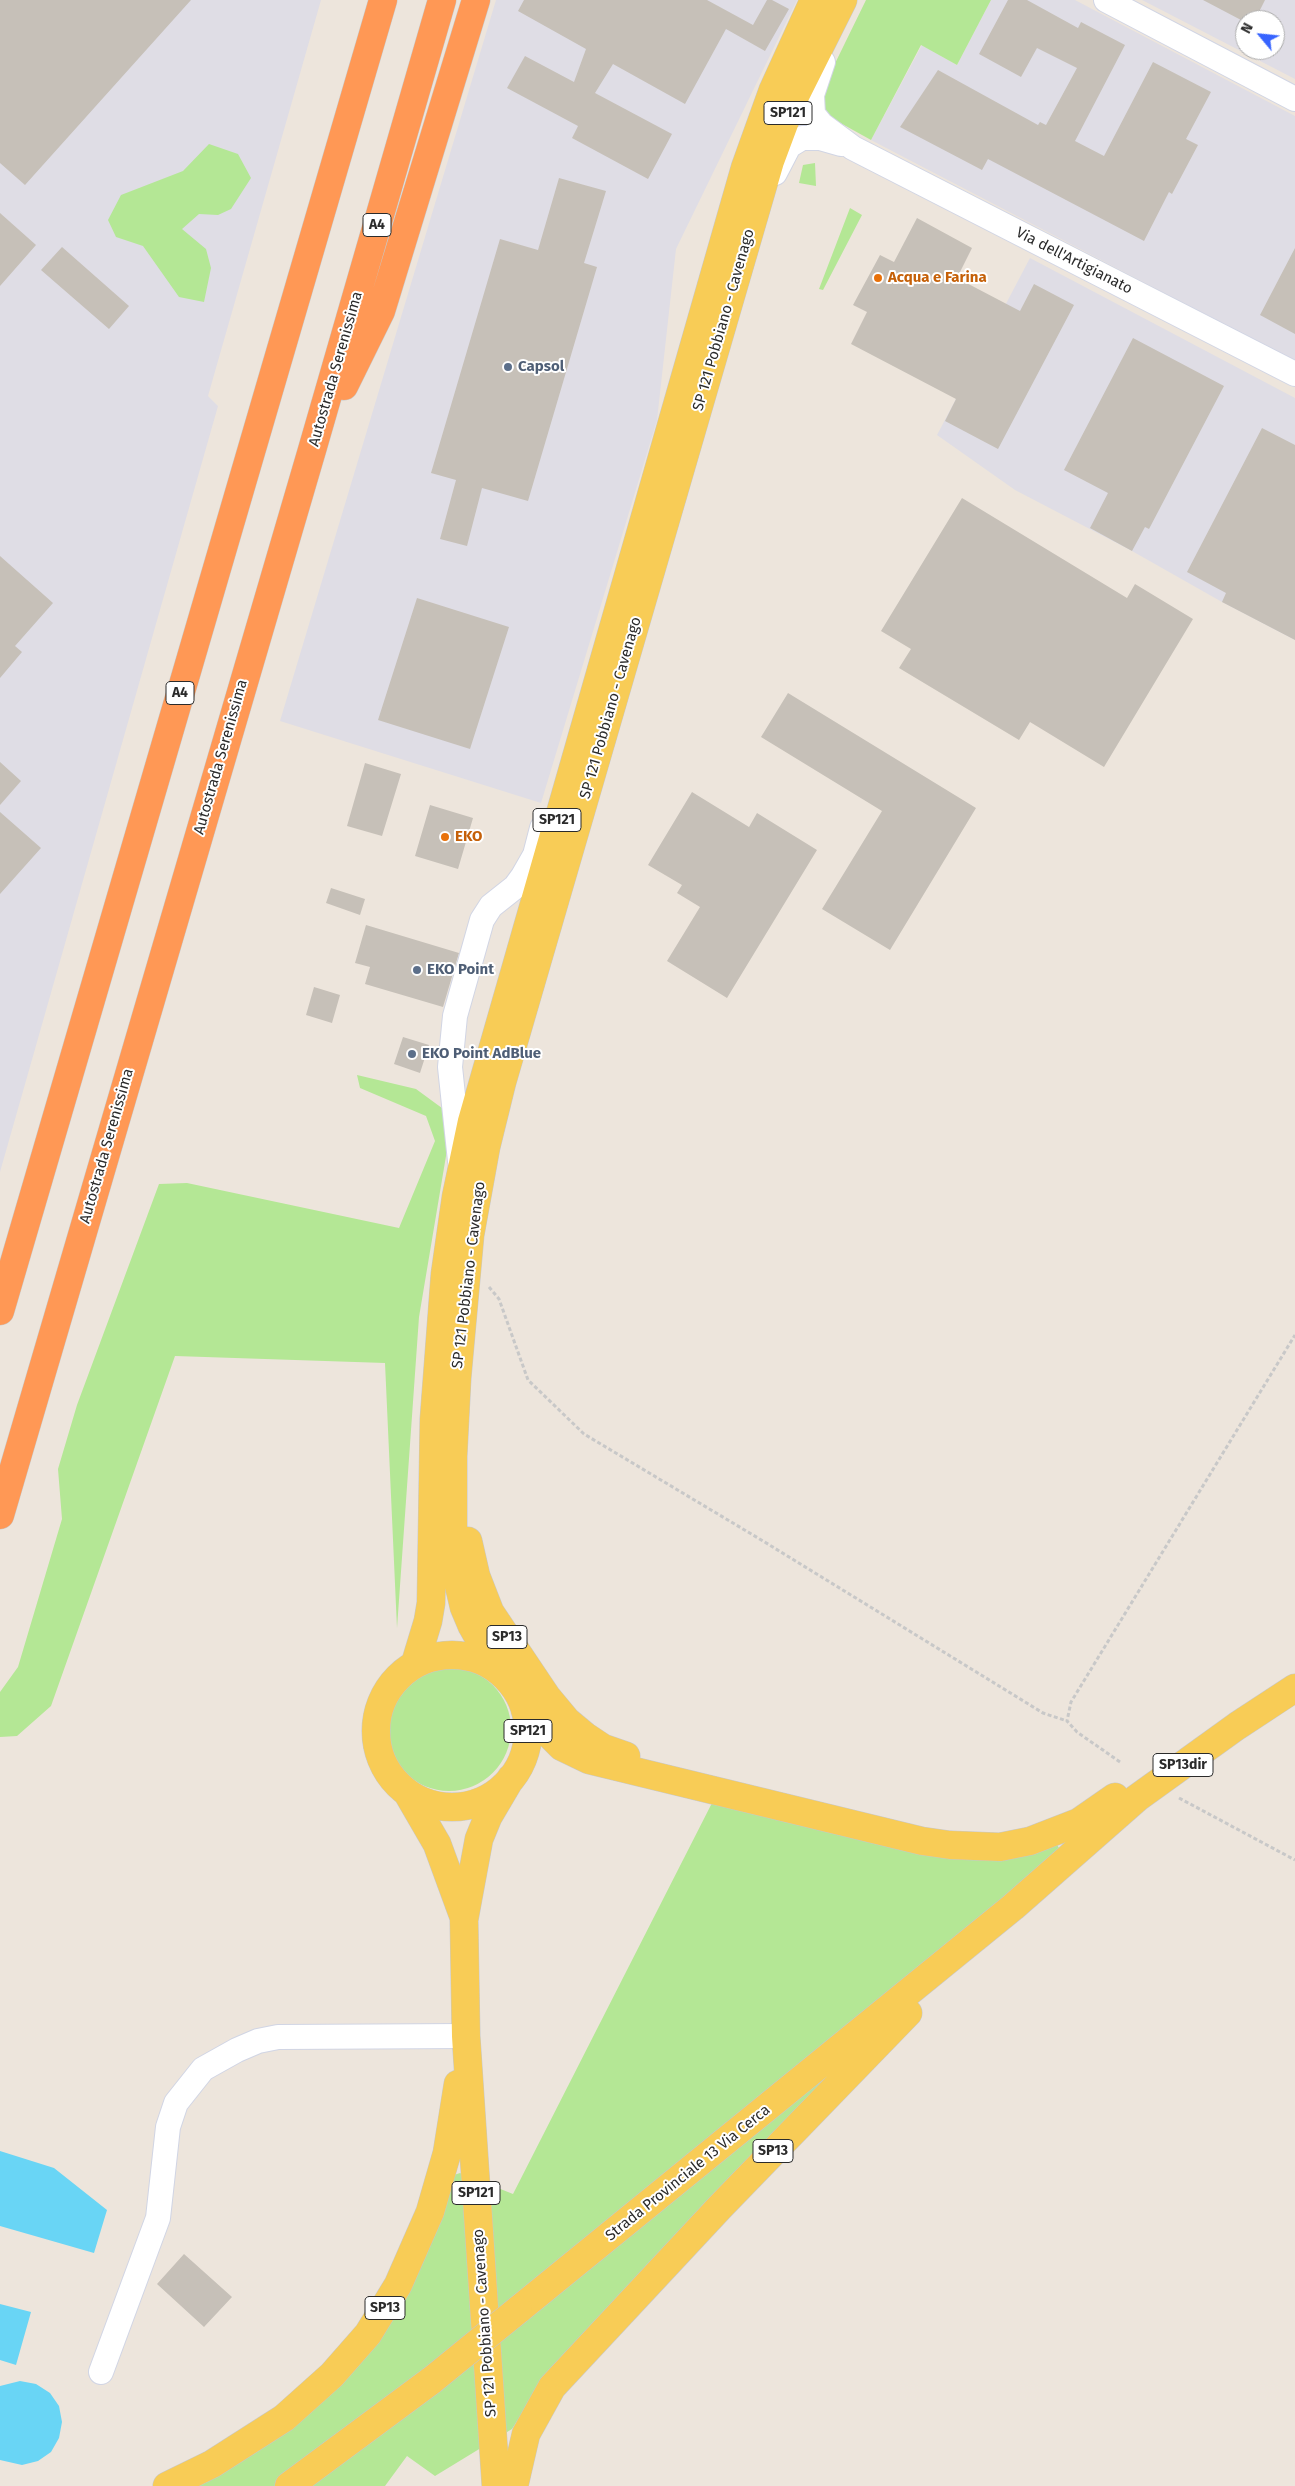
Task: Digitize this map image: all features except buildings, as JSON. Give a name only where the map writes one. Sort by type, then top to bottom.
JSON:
[{"type":"highway","points":[[362,75],[372,0]]},
{"type":"highway","name":"A4","points":[[0,1311],[383,0]]},
{"type":"highway","name":"Autostrada Serenissima","points":[[0,1515],[442,0]]},
{"type":"highway","points":[[312,450],[381,311],[476,0]]},
{"type":"main road","name":"SP 121 Pobbiano - Cavenago","points":[[415,1664],[427,1627],[431,1603],[436,1396],[445,1274],[461,1173],[475,1107],[748,160],[773,90],[814,0]]},
{"type":"main road","name":"SP 121 Pobbiano - Cavenago","points":[[494,1668],[464,1607],[455,1563],[453,1456],[457,1378],[468,1263],[482,1165],[502,1082],[749,231],[784,121],[843,0]]},
{"type":"main road","name":"SP13","points":[[457,1378],[462,1414],[465,1525],[481,1592],[494,1618],[547,1697],[578,1732],[609,1750],[656,1765],[716,1791]]},
{"type":"main road","name":"SP 121 Pobbiano - Cavenago","points":[[496,2486],[466,2036],[464,1920],[479,1839],[488,1817],[521,1762],[527,1744],[528,1725],[525,1710],[515,1688],[494,1668],[477,1659],[454,1654],[435,1656],[415,1664],[402,1673],[388,1689],[379,1709],[375,1730],[378,1752],[385,1768],[396,1783],[408,1794],[427,1803],[440,1806],[464,1806],[490,1796],[511,1778]]},
{"type":"main road","name":"SP13","points":[[525,1710],[559,1744],[580,1757],[608,1766],[922,1841],[975,1847],[1013,1845],[1046,1836],[1079,1822],[1223,1716],[1246,1703],[1294,1688]]},
{"type":"main road","name":"SP13dir","points":[[1079,1849],[1137,1798],[1237,1726],[1294,1688]]},
{"type":"main road","name":"SP 121 Pobbiano - Cavenago","points":[[408,1794],[437,1844],[464,1920]]},
{"type":"main road","name":"SP13","points":[[514,2486],[521,2449],[530,2425],[544,2398],[564,2374],[834,2087],[901,2020],[1028,1906],[1079,1849]]},
{"type":"main road","name":"Strada Provinciale 13 Via Cerca","points":[[289,2486],[432,2380],[1013,1908],[1079,1849]]},
{"type":"main road","name":"SP13","points":[[167,2486],[212,2464],[289,2414],[341,2366],[380,2317],[406,2270],[435,2199],[447,2153],[466,2036]]},
{"type":"street","name":"Via dell'Artigianato","points":[[849,0],[815,82],[811,106],[813,114],[822,125],[854,148],[1295,374]]},
{"type":"street","points":[[1106,0],[1295,100]]},
{"type":"street","name":"Via dell'Artigianato","points":[[749,231],[780,161],[794,141],[802,138],[820,138],[854,148]]},
{"type":"street","points":[[461,1173],[450,1078],[450,1046],[455,1016],[479,929],[491,906],[514,887],[531,864],[560,768],[590,706]]},
{"type":"street","points":[[102,2372],[158,2218],[168,2128],[176,2103],[203,2069],[237,2050],[258,2041],[278,2036],[466,2036]]},
{"type":"path","points":[[468,1263],[499,1299],[528,1380],[584,1434],[772,1546],[1043,1713],[1067,1721],[1077,1732],[1120,1762]]},
{"type":"path","points":[[1067,1721],[1071,1702],[1295,1335]]},
{"type":"path","points":[[1172,1794],[1295,1860]]},
{"type":"shaded area","points":[[0,0],[321,0],[208,396],[218,406],[0,1172]]},
{"type":"shaded area","points":[[496,0],[797,0],[676,249],[657,420],[541,803],[280,721]]},
{"type":"shaded area","points":[[991,0],[1075,0],[1295,116],[1295,361],[871,140],[922,45],[957,65]]},
{"type":"shaded area","points":[[1142,0],[1295,0],[1295,79],[1258,60],[1285,60],[1285,10],[1235,10],[1235,48]]},
{"type":"shaded area","points":[[1030,258],[1295,398],[1295,640],[1015,490],[937,435]]},
{"type":"green space","points":[[866,0],[991,0],[957,65],[921,45],[871,140],[826,115],[823,88]]},
{"type":"green space","points":[[209,144],[238,154],[251,178],[231,209],[218,215],[199,214],[182,229],[206,249],[211,268],[204,302],[179,297],[143,246],[116,237],[108,220],[121,195],[183,171]]},
{"type":"green space","points":[[815,163],[816,186],[799,183],[803,165]]},
{"type":"green space","points":[[850,208],[862,215],[823,290],[819,289]]},
{"type":"green space","points":[[357,1075],[416,1089],[446,1111],[446,1156],[419,1317],[397,1628],[385,1363],[175,1356],[51,1706],[17,1736],[0,1737],[0,1692],[18,1667],[62,1519],[58,1469],[77,1405],[159,1184],[187,1183],[399,1228],[435,1141],[426,1116],[360,1088]]},
{"type":"green space","points":[[449,1667],[473,1672],[493,1685],[506,1705],[511,1729],[506,1753],[493,1773],[473,1786],[449,1791],[425,1786],[405,1773],[392,1753],[387,1729],[392,1705],[405,1685],[425,1672]]},
{"type":"green space","points":[[713,1801],[948,1854],[1056,1843],[1059,1848],[541,2384],[512,2429],[435,2476],[407,2456],[385,2486],[191,2486],[312,2408],[451,2176],[460,2173],[513,2194]]},
{"type":"water","points":[[0,2151],[54,2168],[107,2210],[94,2253],[0,2226]]},
{"type":"water","points":[[0,2304],[31,2312],[16,2365],[0,2360]]},
{"type":"water","points":[[20,2381],[36,2384],[50,2393],[59,2406],[62,2422],[59,2438],[51,2452],[38,2461],[22,2465],[0,2460],[0,2386]]},
{"type":"place","name":"Acqua e Farina","points":[[878,278]]},
{"type":"place","name":"Capsol","points":[[508,367]]},
{"type":"place","name":"EKO","points":[[445,837]]},
{"type":"place","name":"EKO Point","points":[[417,970]]},
{"type":"place","name":"EKO Point AdBlue","points":[[412,1054]]}]
